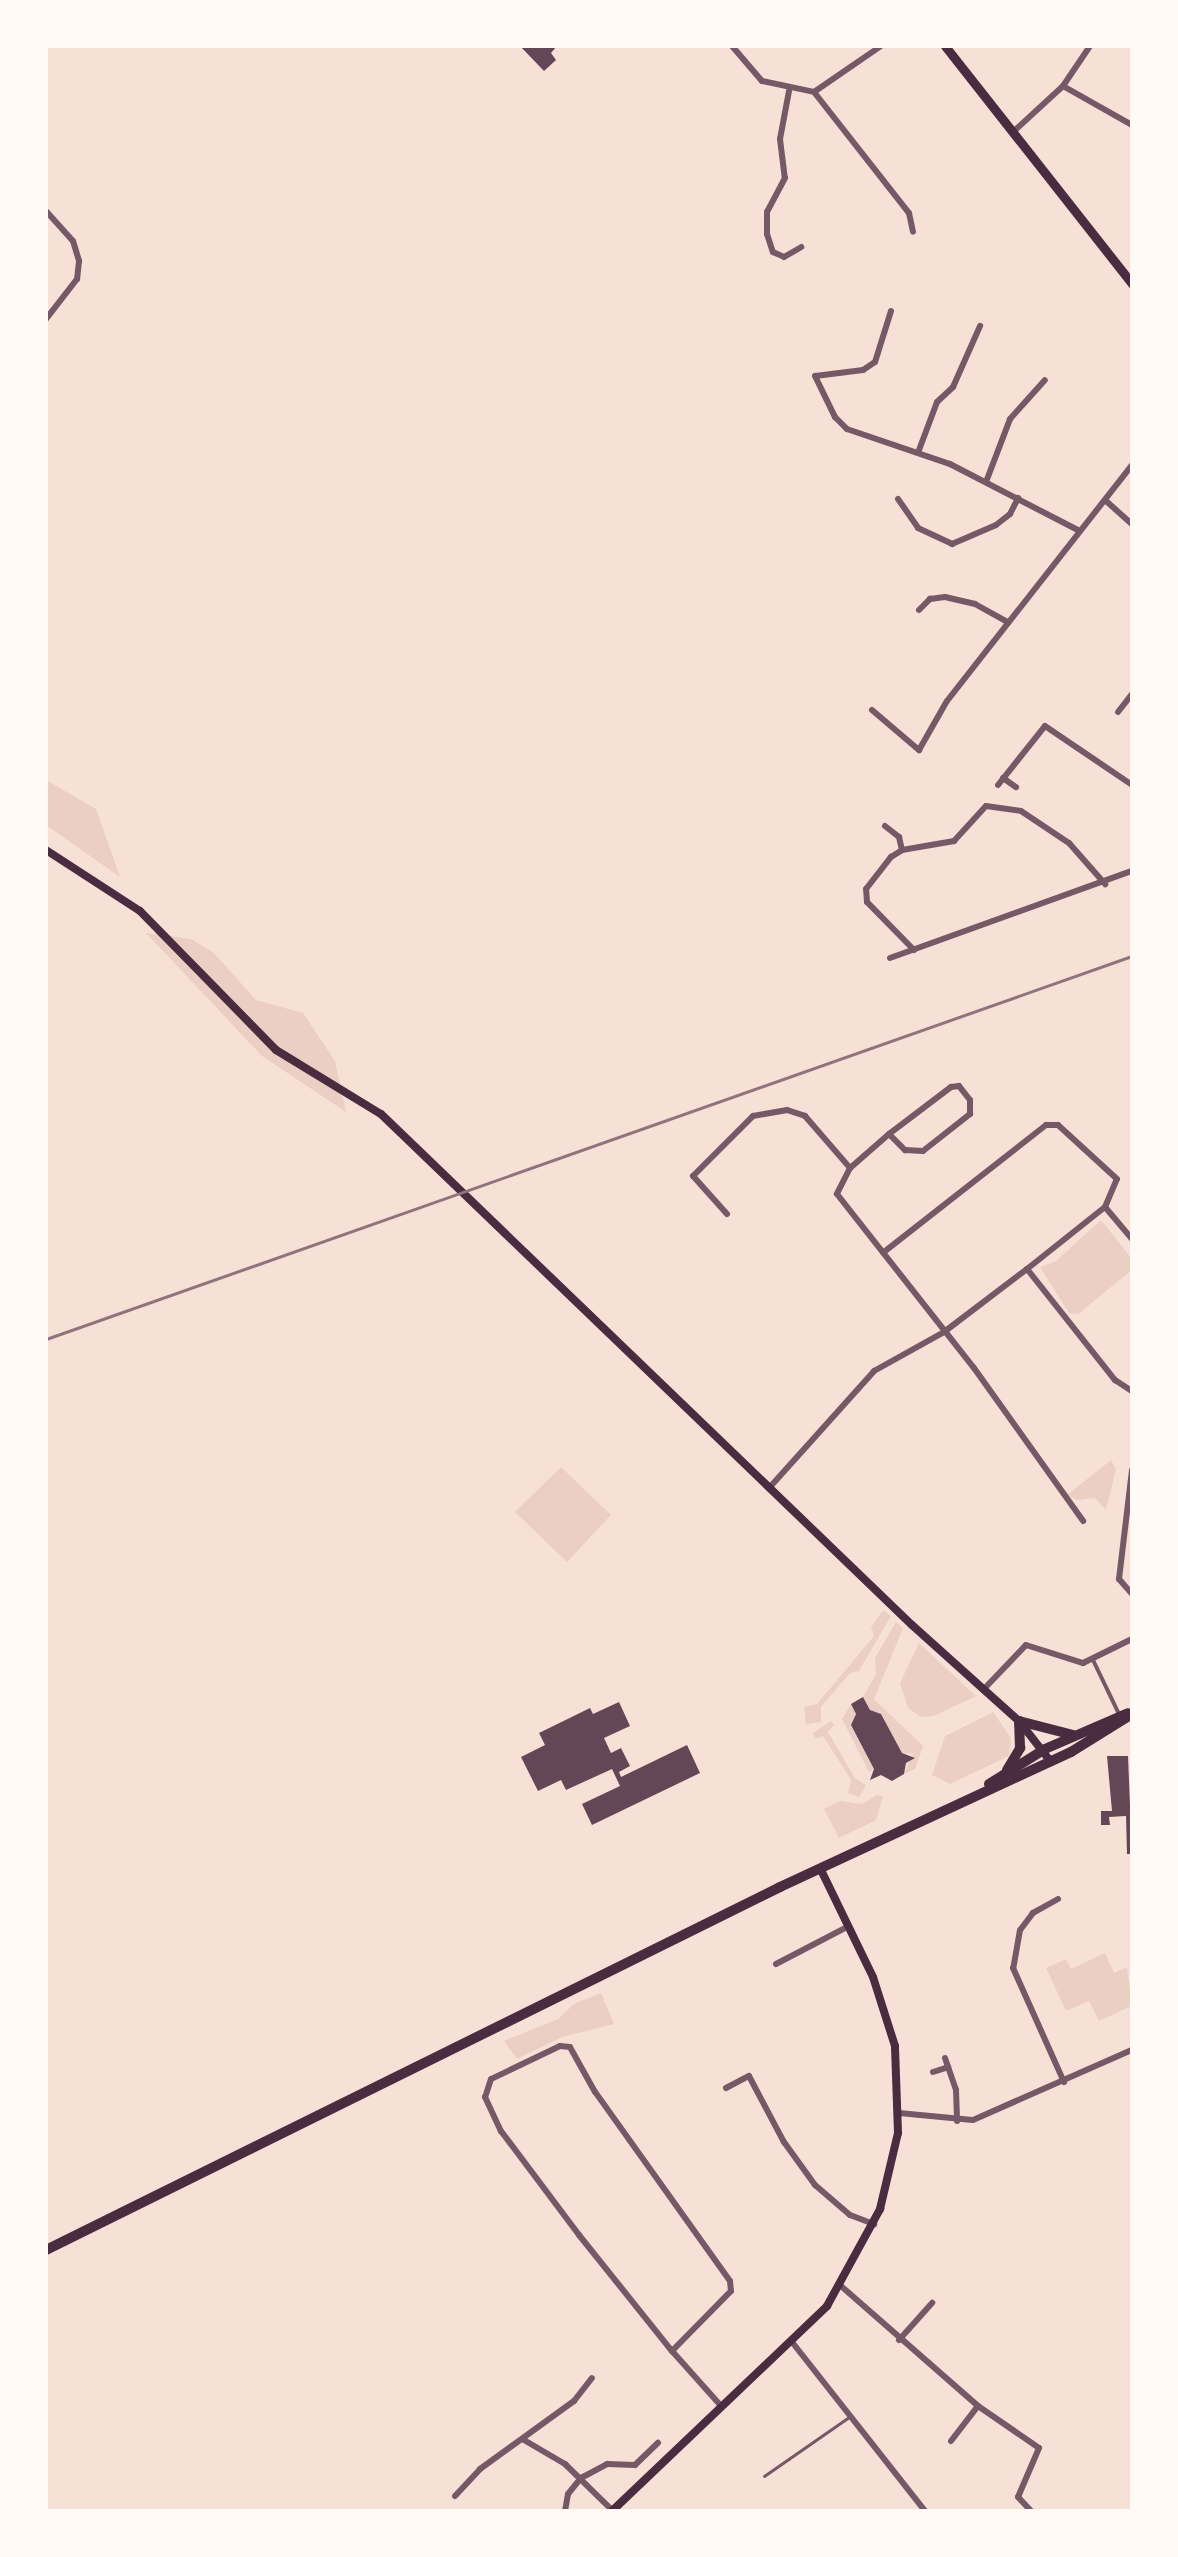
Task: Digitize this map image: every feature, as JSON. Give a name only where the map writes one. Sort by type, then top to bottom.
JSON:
[{"type":"highway","points":[[974,1794],[1045,1749],[1132,1713]]},
{"type":"highway","points":[[46,2250],[614,1973],[820,1868],[974,1794],[1051,1762],[1132,1713]]},
{"type":"highway","points":[[1006,1771],[1020,1748],[1019,1721],[1074,1735]]},
{"type":"main road","points":[[945,46],[1132,284]]},
{"type":"main road","points":[[46,850],[140,911],[276,1050],[381,1114],[463,1196],[1019,1721],[1045,1749],[1051,1762]]},
{"type":"main road","points":[[612,2511],[792,2342],[841,2286],[874,2224],[890,2176],[899,2113],[898,2066],[885,2009],[820,1868]]},
{"type":"street","points":[[732,46],[762,81],[789,91],[814,92],[881,46]]},
{"type":"street","points":[[1013,132],[1063,86],[1090,46]]},
{"type":"street","points":[[1063,86],[1132,125]]},
{"type":"street","points":[[789,91],[780,139],[785,178],[767,212],[767,234],[773,252],[784,257],[801,247]]},
{"type":"street","points":[[814,92],[909,213],[913,232]]},
{"type":"street","points":[[46,211],[73,241],[79,261],[77,279],[46,319]]},
{"type":"street","points":[[891,311],[875,362],[863,370],[815,376],[826,407],[847,429],[919,450],[1080,531]]},
{"type":"street","points":[[919,450],[937,402],[953,387],[980,326]]},
{"type":"street","points":[[986,482],[1010,419],[1045,380]]},
{"type":"street","points":[[872,710],[919,750],[947,701],[1132,465]]},
{"type":"street","points":[[898,499],[918,528],[952,544],[996,525],[1010,514],[1018,498]]},
{"type":"street","points":[[1105,500],[1132,524]]},
{"type":"street","points":[[919,610],[930,599],[945,597],[975,604],[1008,622]]},
{"type":"street","points":[[1118,712],[1132,694]]},
{"type":"street","points":[[998,785],[1045,726],[1132,785]]},
{"type":"street","points":[[1003,778],[1016,787]]},
{"type":"street","points":[[914,950],[865,897],[866,889],[902,850],[942,846],[954,841],[986,806],[1003,804],[1069,843],[1105,884]]},
{"type":"street","points":[[885,826],[899,837],[902,850]]},
{"type":"street","points":[[890,958],[1105,884],[1132,871]]},
{"type":"street","points":[[889,1134],[905,1150],[923,1151],[970,1114],[970,1100],[959,1086],[951,1087],[889,1134],[850,1168],[837,1194],[944,1332],[1083,1521]]},
{"type":"street","points":[[727,1214],[695,1173],[753,1116],[787,1110],[805,1116],[850,1168]]},
{"type":"street","points":[[770,1487],[874,1371],[944,1332],[1105,1207],[1115,1191],[1114,1173],[1051,1123],[883,1253]]},
{"type":"street","points":[[1105,1207],[1132,1239]]},
{"type":"street","points":[[1027,1269],[1115,1380],[1132,1391]]},
{"type":"street","points":[[1132,1470],[1119,1579],[1132,1594]]},
{"type":"street","points":[[1122,1546],[1132,1545]]},
{"type":"street","points":[[983,1690],[1026,1645],[1071,1663],[1093,1660],[1132,1639]]},
{"type":"street","points":[[1093,1660],[1120,1716]]},
{"type":"street","points":[[1058,1899],[1033,1913],[1020,1930],[1013,1968],[1064,2082]]},
{"type":"street","points":[[776,1964],[849,1926]]},
{"type":"street","points":[[672,2351],[731,2291],[730,2281],[595,2092],[570,2047],[560,2046],[491,2079],[485,2097],[501,2131],[672,2351],[722,2407]]},
{"type":"street","points":[[899,2113],[957,2121],[1004,2110],[1132,2050]]},
{"type":"street","points":[[945,2058],[957,2121]]},
{"type":"street","points":[[933,2072],[948,2067]]},
{"type":"street","points":[[726,2088],[749,2076],[784,2142],[815,2185],[850,2215],[874,2224]]},
{"type":"street","points":[[841,2286],[899,2340],[978,2406],[1039,2448],[1018,2497],[1031,2511]]},
{"type":"street","points":[[899,2340],[932,2303]]},
{"type":"street","points":[[792,2342],[925,2511]]},
{"type":"street","points":[[455,2496],[480,2469],[524,2440],[592,2378]]},
{"type":"street","points":[[575,2379],[584,2388]]},
{"type":"street","points":[[951,2441],[978,2406]]},
{"type":"street","points":[[524,2440],[581,2478],[612,2511]]},
{"type":"street","points":[[565,2511],[568,2494],[581,2478],[607,2464],[635,2465],[658,2443]]},
{"type":"lane","points":[[764,2476],[852,2415]]},
{"type":"shaded area","points":[[46,780],[96,809],[120,877],[46,825]]},
{"type":"shaded area","points":[[146,933],[191,939],[214,953],[256,1000],[303,1013],[335,1061],[346,1112],[262,1056]]},
{"type":"shaded area","points":[[1101,1220],[1132,1259],[1132,1270],[1078,1314],[1069,1313],[1040,1267],[1056,1261]]},
{"type":"shaded area","points":[[1111,1460],[1116,1469],[1106,1510],[1095,1498],[1077,1500],[1067,1495]]},
{"type":"shaded area","points":[[561,1467],[611,1515],[567,1562],[515,1512]]},
{"type":"shaded area","points":[[883,1610],[891,1616],[859,1671],[850,1673],[821,1707],[821,1722],[806,1724],[804,1707],[817,1704],[874,1636],[871,1627]]},
{"type":"shaded area","points":[[896,1622],[903,1628],[874,1699],[923,1746],[915,1769],[904,1774],[913,1754],[902,1753],[881,1714],[870,1710],[863,1697],[876,1674],[875,1658]]},
{"type":"shaded area","points":[[919,1643],[976,1696],[934,1716],[921,1717],[908,1708],[900,1683]]},
{"type":"shaded area","points":[[851,1704],[856,1714],[851,1725],[874,1769],[869,1772],[842,1719]]},
{"type":"shaded area","points":[[993,1712],[1011,1738],[1009,1756],[950,1784],[932,1775],[945,1736]]},
{"type":"shaded area","points":[[831,1721],[834,1725],[828,1732],[855,1778],[866,1785],[859,1797],[848,1793],[851,1780],[823,1736],[815,1739],[813,1733]]},
{"type":"shaded area","points":[[877,1795],[883,1796],[876,1820],[839,1838],[824,1809],[840,1801],[862,1804]]},
{"type":"shaded area","points":[[1105,1953],[1114,1973],[1127,1967],[1132,2006],[1099,2021],[1089,2001],[1066,2011],[1046,1968],[1066,1959],[1071,1969]]},
{"type":"shaded area","points":[[601,1993],[614,2024],[562,2037],[517,2059],[504,2041],[558,2019],[574,2004]]},
{"type":"building","points":[[520,46],[557,46],[551,53],[556,60],[544,71]]},
{"type":"building","points":[[863,1697],[870,1710],[881,1714],[902,1753],[915,1758],[906,1763],[904,1774],[892,1781],[881,1775],[870,1780],[874,1769],[851,1725],[856,1714],[851,1704]]},
{"type":"building","points":[[619,1702],[630,1726],[604,1738],[611,1753],[621,1748],[630,1766],[619,1772],[621,1777],[687,1745],[700,1773],[592,1825],[582,1804],[620,1786],[612,1769],[566,1790],[561,1780],[538,1791],[521,1757],[545,1745],[539,1733],[590,1708],[593,1714]]},
{"type":"building","points":[[1107,1756],[1128,1756],[1132,1854],[1127,1854],[1126,1816],[1109,1817],[1110,1825],[1101,1825],[1101,1811],[1112,1811]]},
{"type":"railway","points":[[46,1339],[1132,956]]}]
